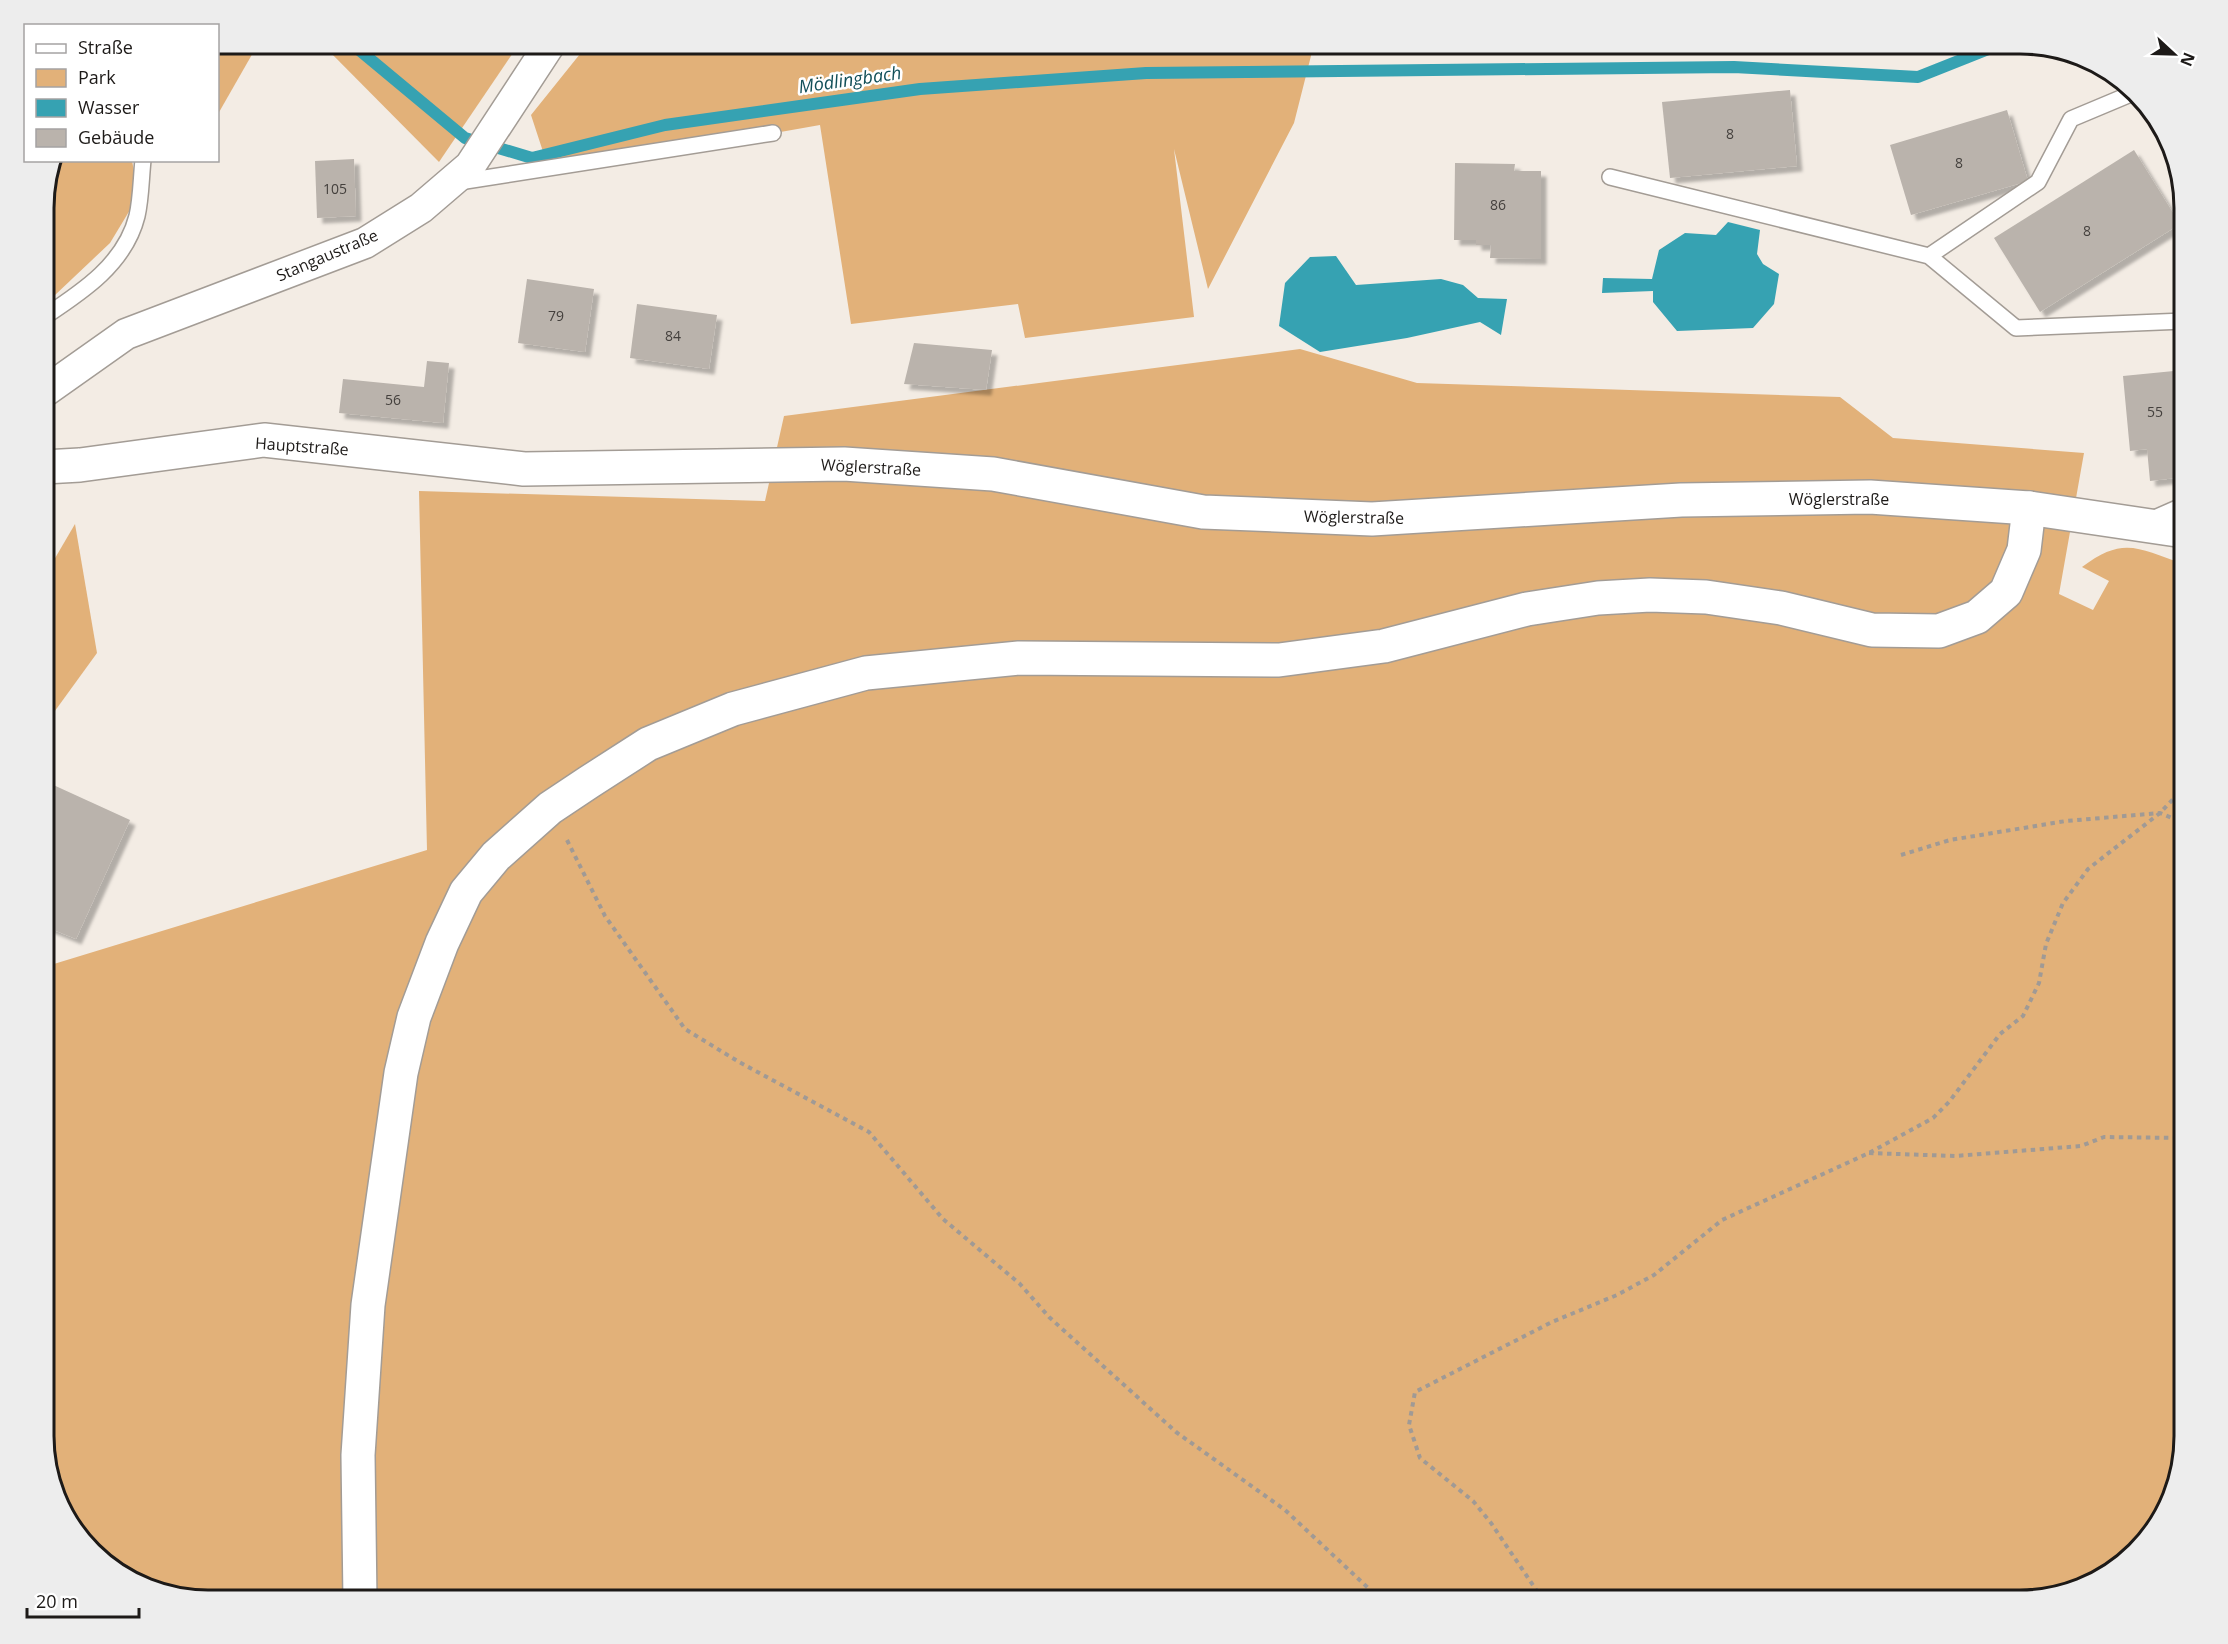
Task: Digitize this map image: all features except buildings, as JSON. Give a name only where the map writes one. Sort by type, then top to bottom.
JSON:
[{"type":"main road","name":"Hauptstraße","points":[[54,466],[80,465],[264,440],[524,469]]},
{"type":"main road","name":"Wöglerstraße","points":[[524,469],[844,464],[993,474],[1203,512],[1372,519],[1680,500],[1870,497],[2029,508],[2174,529]]},
{"type":"main road","points":[[360,1590],[358,1455],[368,1305],[401,1073],[414,1017],[442,943],[466,892],[496,856],[550,808],[648,744],[733,709],[866,673],[1019,658],[1279,660],[1384,646],[1527,609],[1598,598],[1650,595],[1706,597],[1781,608],[1872,630],[1939,631],[1977,617],[2006,592],[2024,550],[2029,508]]},
{"type":"street","name":"Stangaustraße","points":[[54,385],[126,334],[365,243],[421,208],[460,175],[500,123],[544,54]]},
{"type":"lane","points":[[1929,256],[2038,182],[2071,119],[2126,96]]},
{"type":"lane","points":[[460,175],[773,133]]},
{"type":"lane","points":[[54,310],[102,274],[124,249],[136,217],[143,162]]},
{"type":"lane","points":[[1610,177],[1929,256],[2016,328],[2174,321]]},
{"type":"lane","points":[[2141,523],[2174,509]]},
{"type":"path","points":[[1536,1590],[1491,1523],[1473,1501],[1420,1458],[1409,1425],[1415,1392],[1552,1322],[1654,1275],[1722,1220],[1869,1153],[1933,1118],[1949,1102],[2000,1034],[2023,1016],[2039,983],[2046,944],[2063,903],[2088,869],[2160,813],[2174,797]]},
{"type":"path","points":[[550,808],[605,916],[685,1029],[739,1062],[869,1132],[943,1219],[1020,1284],[1049,1317],[1176,1432],[1285,1510],[1370,1590]]},
{"type":"path","points":[[1901,855],[1950,840],[2066,821],[2160,813],[2174,819]]},
{"type":"path","points":[[1869,1153],[1956,1156],[2081,1146],[2103,1137],[2174,1138]]},
{"type":"green space","points":[[219,54],[252,54],[219,112]]},
{"type":"green space","points":[[332,54],[512,54],[439,162]]},
{"type":"green space","points":[[580,54],[1311,54],[1294,123],[1208,289],[1174,149],[1194,317],[1025,338],[1018,304],[851,324],[820,125],[550,173],[531,115]]},
{"type":"green space","points":[[61,162],[132,162],[139,195],[110,243],[54,296],[54,198]]},
{"type":"green space","points":[[1300,349],[1417,383],[1840,397],[1893,438],[2084,453],[2059,594],[2093,610],[2109,581],[2082,567],[2109,551],[2132,548],[2174,561],[2174,1436],[2173,1456],[2166,1486],[2142,1530],[2114,1558],[2088,1574],[2050,1587],[2020,1590],[208,1590],[188,1589],[158,1582],[114,1558],[92,1538],[75,1513],[59,1476],[54,1446],[54,964],[427,850],[419,491],[765,501],[784,416]]},
{"type":"green space","points":[[75,524],[97,653],[54,712],[54,560]]},
{"type":"water","points":[[1728,222],[1760,230],[1757,254],[1763,264],[1779,274],[1774,304],[1753,328],[1677,331],[1653,302],[1653,291],[1602,293],[1603,278],[1652,279],[1659,250],[1685,233],[1716,235]]},
{"type":"water","points":[[1336,256],[1356,285],[1441,279],[1463,285],[1478,298],[1507,299],[1501,335],[1480,322],[1407,338],[1320,352],[1279,326],[1285,283],[1310,257]]},
{"type":"waterway","name":"Mödlingbach","points":[[364,54],[465,138],[532,158],[665,125],[920,89],[1146,73],[1734,67],[1918,77],[1976,54]]}]
